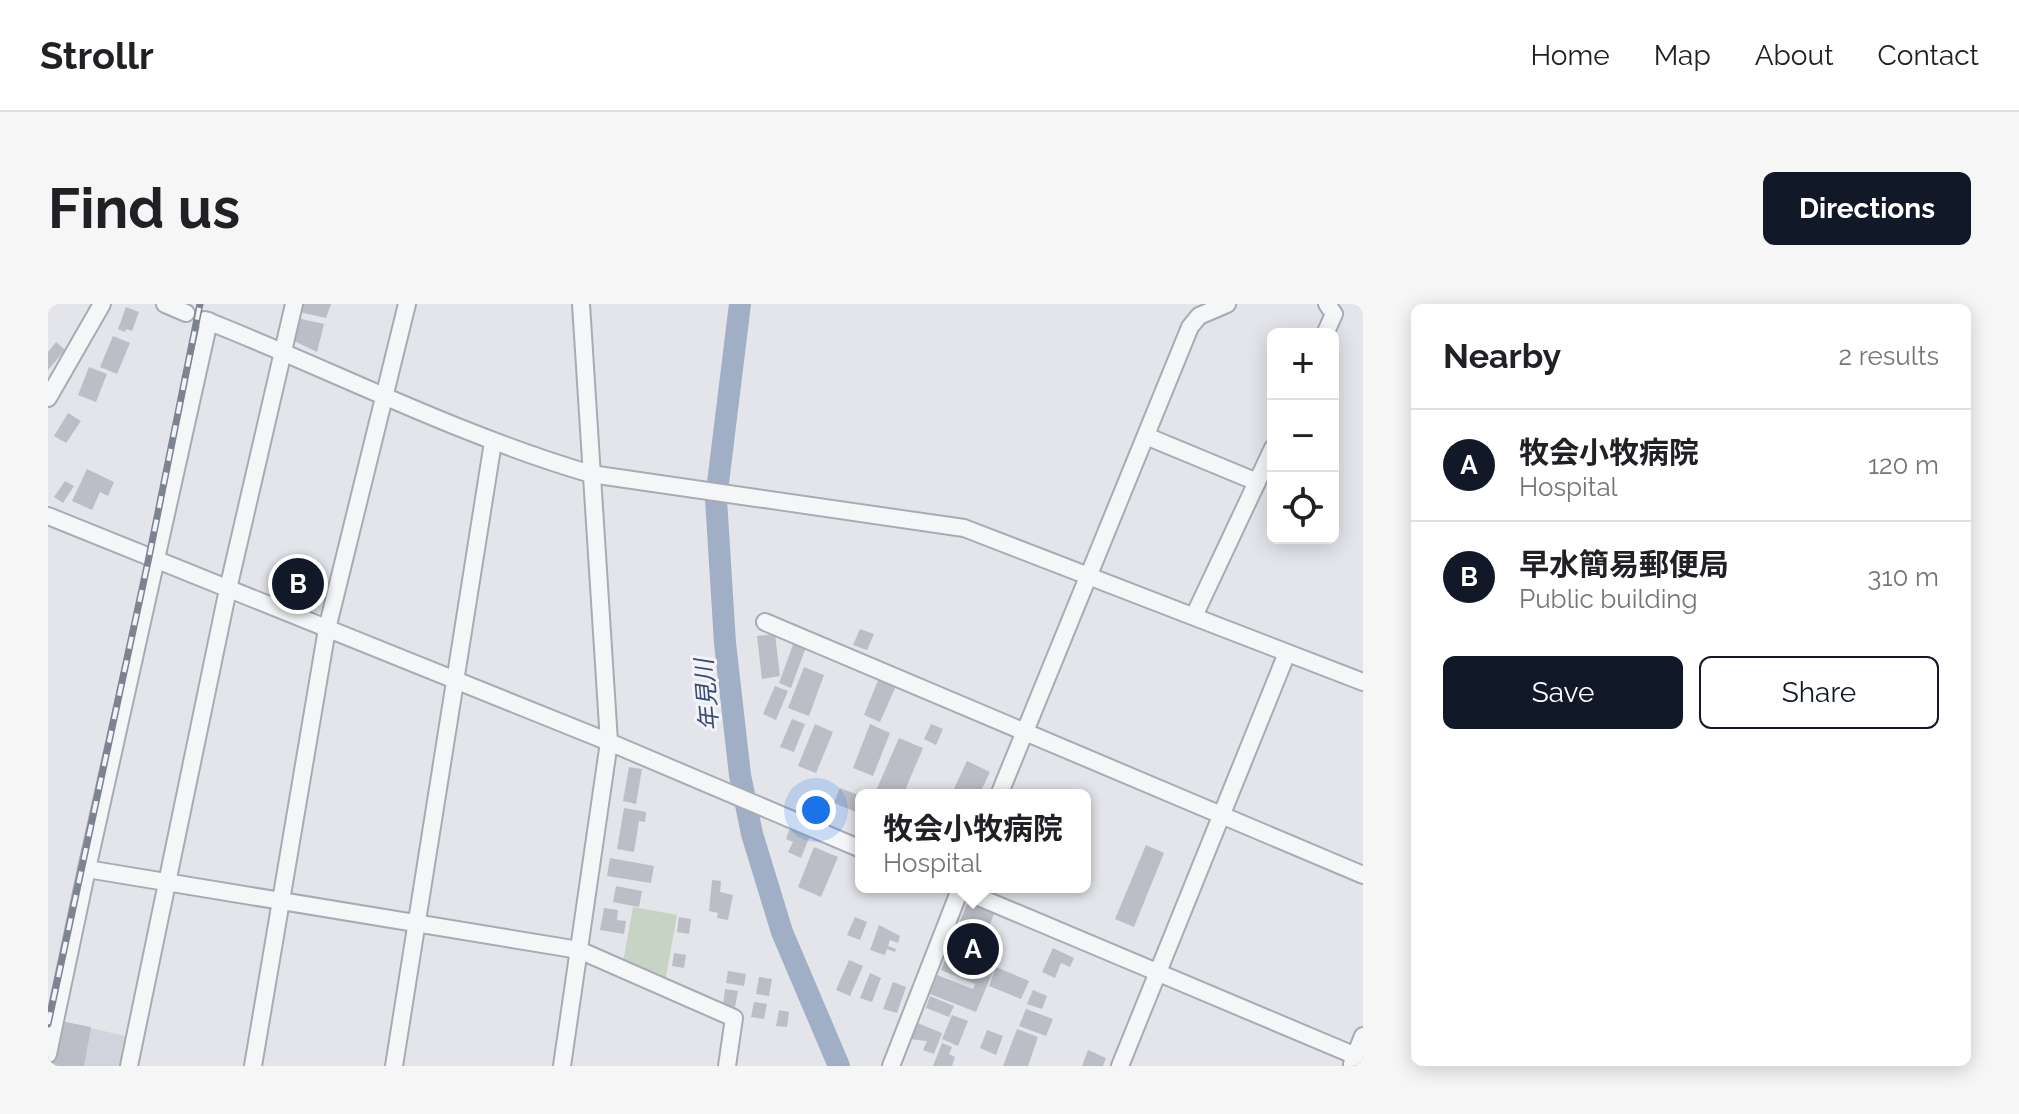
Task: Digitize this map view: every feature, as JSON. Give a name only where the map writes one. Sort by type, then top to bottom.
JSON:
[{"type":"street","points":[[48,398],[102,304]]},
{"type":"street","points":[[165,304],[186,313]]},
{"type":"street","points":[[129,1066],[228,589],[294,304]]},
{"type":"street","points":[[253,1066],[327,629],[407,304]]},
{"type":"street","points":[[562,1066],[609,742],[581,304]]},
{"type":"street","points":[[1002,789],[1190,327],[1199,316],[1226,304]]},
{"type":"street","points":[[1327,304],[1334,314],[1328,328]]},
{"type":"street","points":[[48,1054],[207,320],[493,442],[591,474],[964,528],[1363,682]]},
{"type":"street","points":[[1146,436],[1257,482]]},
{"type":"street","points":[[394,1066],[493,442]]},
{"type":"street","points":[[1194,616],[1267,461]]},
{"type":"street","points":[[48,516],[609,742],[855,846]]},
{"type":"street","points":[[765,622],[1363,875]]},
{"type":"street","points":[[1120,1066],[1287,653]]},
{"type":"street","points":[[87,869],[579,950],[734,1018],[727,1066]]},
{"type":"street","points":[[891,1066],[956,893]]},
{"type":"street","points":[[970,893],[1357,1061],[1363,1036]]},
{"type":"shaded area","points":[[59,1021],[130,1037],[124,1066],[50,1066]]},
{"type":"green space","points":[[633,907],[677,915],[665,982],[623,962]]},
{"type":"building","points":[[300,304],[331,304],[326,318],[299,312]]},
{"type":"building","points":[[126,307],[139,312],[132,331],[126,329],[125,332],[118,329]]},
{"type":"building","points":[[297,318],[324,324],[317,352],[290,339]]},
{"type":"building","points":[[113,336],[130,343],[117,374],[100,367]]},
{"type":"building","points":[[56,342],[65,350],[48,370],[48,352]]},
{"type":"building","points":[[89,367],[107,374],[96,402],[78,395]]},
{"type":"building","points":[[68,413],[81,421],[66,443],[54,436]]},
{"type":"building","points":[[87,469],[114,482],[108,496],[100,492],[92,510],[72,501]]},
{"type":"building","points":[[65,481],[74,486],[63,503],[54,497]]},
{"type":"building","points":[[289,567],[313,573],[306,604],[283,595]]},
{"type":"building","points":[[860,629],[874,634],[867,650],[853,645]]},
{"type":"building","points":[[775,634],[780,676],[762,679],[757,636]]},
{"type":"building","points":[[794,642],[806,647],[791,688],[779,683]]},
{"type":"building","points":[[804,667],[824,675],[809,716],[788,708]]},
{"type":"building","points":[[879,678],[896,686],[880,722],[864,715]]},
{"type":"building","points":[[775,686],[788,691],[776,720],[763,714]]},
{"type":"building","points":[[792,719],[805,724],[794,752],[780,747]]},
{"type":"building","points":[[815,724],[833,732],[816,773],[798,766]]},
{"type":"building","points":[[870,724],[890,733],[873,776],[853,768]]},
{"type":"building","points":[[931,724],[943,729],[936,745],[924,739]]},
{"type":"building","points":[[899,738],[923,748],[906,789],[877,789]]},
{"type":"building","points":[[967,761],[990,772],[982,789],[954,789]]},
{"type":"building","points":[[629,767],[642,769],[636,804],[623,801]]},
{"type":"building","points":[[840,788],[855,794],[855,812],[834,803]]},
{"type":"building","points":[[624,808],[646,812],[645,822],[639,821],[634,852],[617,849]]},
{"type":"building","points":[[791,825],[811,833],[801,858],[788,852],[793,842],[786,839]]},
{"type":"building","points":[[1146,845],[1164,853],[1134,927],[1115,919]]},
{"type":"building","points":[[814,847],[838,857],[821,897],[798,887]]},
{"type":"building","points":[[610,858],[654,866],[651,883],[607,876]]},
{"type":"building","points":[[712,880],[721,881],[720,892],[733,895],[728,920],[717,918],[718,913],[709,911]]},
{"type":"building","points":[[616,886],[642,891],[639,907],[613,902]]},
{"type":"building","points":[[968,901],[996,909],[977,957],[996,964],[976,1012],[930,994],[937,975],[973,989],[975,984],[941,970]]},
{"type":"building","points":[[604,908],[618,910],[617,920],[626,921],[624,934],[600,930]]},
{"type":"building","points":[[679,917],[691,919],[689,934],[677,932]]},
{"type":"building","points":[[855,917],[867,922],[860,940],[847,935]]},
{"type":"building","points":[[879,925],[900,936],[898,943],[890,940],[888,946],[896,949],[895,952],[887,949],[885,955],[870,950]]},
{"type":"building","points":[[1053,948],[1074,958],[1070,967],[1061,963],[1055,978],[1042,972]]},
{"type":"building","points":[[674,953],[686,955],[684,968],[672,966]]},
{"type":"building","points":[[849,960],[863,966],[850,996],[836,990]]},
{"type":"building","points":[[996,967],[1029,981],[1021,999],[989,986]]},
{"type":"building","points":[[728,971],[746,974],[744,986],[726,983]]},
{"type":"building","points":[[870,973],[881,978],[872,1002],[860,998]]},
{"type":"building","points":[[759,977],[772,979],[769,996],[756,994]]},
{"type":"building","points":[[893,982],[906,987],[897,1013],[883,1009]]},
{"type":"building","points":[[725,989],[738,991],[735,1007],[723,1005]]},
{"type":"building","points":[[1033,990],[1047,996],[1042,1009],[1027,1004]]},
{"type":"building","points":[[930,996],[954,1006],[949,1017],[926,1008]]},
{"type":"building","points":[[754,1002],[767,1004],[764,1019],[751,1017]]},
{"type":"building","points":[[1026,1009],[1053,1019],[1046,1036],[1019,1026]]},
{"type":"building","points":[[779,1010],[789,1012],[787,1027],[776,1026]]},
{"type":"building","points":[[952,1015],[968,1021],[958,1046],[942,1039]]},
{"type":"building","points":[[60,1021],[91,1027],[84,1066],[52,1066]]},
{"type":"building","points":[[915,1022],[942,1033],[934,1054],[923,1050],[927,1041],[909,1039]]},
{"type":"building","points":[[1017,1029],[1038,1037],[1028,1066],[1003,1066]]},
{"type":"building","points":[[987,1030],[1003,1036],[996,1055],[980,1048]]},
{"type":"building","points":[[942,1043],[952,1047],[949,1054],[955,1057],[952,1066],[933,1066]]},
{"type":"building","points":[[1088,1050],[1106,1058],[1103,1066],[1082,1066]]},
{"type":"waterway","name":"年見川","points":[[740,304],[716,499],[725,643],[740,775],[752,834],[782,932],[839,1066]]},
{"type":"railway","points":[[48,1024],[200,304]]},
{"type":"place","name":"早水簡易郵便局","points":[[298,584]]},
{"type":"place","name":"牧会小牧病院","points":[[973,949]]}]
